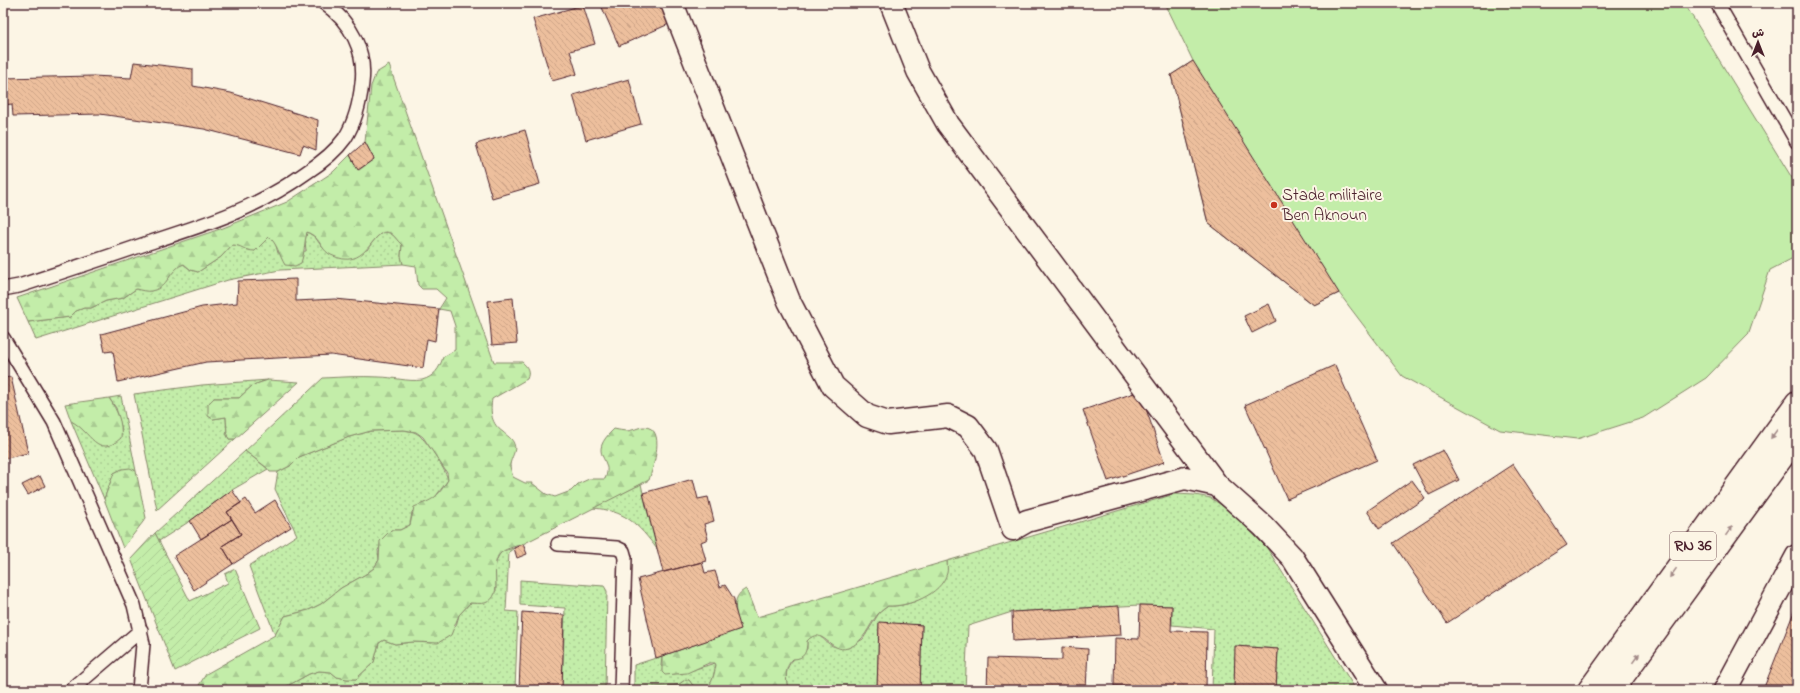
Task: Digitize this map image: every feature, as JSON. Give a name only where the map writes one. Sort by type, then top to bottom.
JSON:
[{"type":"street","points":[[672,3],[789,301],[834,386],[867,416],[888,423],[948,416],[968,426],[986,450],[1013,528],[1027,521],[1185,478],[1217,485]]},
{"type":"street","points":[[891,3],[918,71],[948,124],[1217,485],[1263,526],[1292,557],[1376,690]]},
{"type":"street","name":"RN 36","points":[[1589,690],[1797,402]]},
{"type":"street","name":"RN 36","points":[[1613,690],[1797,437]]},
{"type":"street","points":[[1725,690],[1797,556]]},
{"type":"lane","points":[[3,289],[31,282],[224,218],[257,204],[290,184],[333,151],[351,127],[359,105],[363,72],[361,55],[350,29],[337,14],[324,3]]},
{"type":"lane","points":[[1717,3],[1797,142]]},
{"type":"lane","points":[[3,338],[10,352],[54,422],[134,605],[141,630],[143,657],[139,690]]},
{"type":"lane","points":[[558,544],[617,548],[623,551],[625,558],[621,690]]},
{"type":"lane","points":[[71,690],[141,630]]},
{"type":"green space","points":[[1165,3],[1684,3],[1797,186],[1797,256],[1770,270],[1748,335],[1706,378],[1643,418],[1577,439],[1500,430],[1402,376],[1339,293],[1314,305],[1208,223],[1171,75],[1193,61]]},
{"type":"green space","points":[[389,65],[494,362],[522,362],[528,370],[527,379],[492,399],[492,417],[499,429],[512,440],[515,447],[510,465],[513,477],[525,483],[532,483],[546,494],[555,497],[571,491],[578,484],[589,479],[605,479],[607,466],[601,451],[602,445],[606,438],[614,429],[628,431],[641,427],[651,429],[655,433],[657,440],[657,449],[651,474],[649,480],[523,544],[509,548],[502,552],[498,557],[496,564],[495,594],[485,603],[470,603],[459,615],[451,635],[438,643],[413,642],[395,644],[384,640],[379,643],[374,662],[356,679],[337,677],[331,672],[319,671],[309,674],[280,690],[196,690],[206,674],[275,635],[285,616],[309,610],[321,604],[341,588],[374,568],[379,560],[380,541],[391,530],[400,530],[410,525],[414,507],[434,498],[448,480],[447,473],[423,437],[416,432],[404,430],[371,431],[349,437],[299,457],[290,466],[278,472],[270,472],[266,467],[245,451],[323,378],[384,377],[405,380],[422,380],[430,377],[440,365],[443,357],[455,350],[455,326],[450,311],[439,309],[446,298],[436,289],[422,289],[418,285],[416,266],[403,264],[401,256],[402,245],[393,235],[388,232],[381,234],[376,238],[360,255],[352,259],[343,259],[328,253],[315,237],[307,232],[301,263],[295,266],[285,265],[276,246],[269,237],[255,251],[232,245],[221,257],[198,272],[191,270],[184,264],[179,266],[165,283],[157,289],[148,291],[136,289],[123,298],[106,301],[91,308],[84,308],[76,311],[70,317],[28,322],[17,298],[223,228],[287,202],[333,172],[350,155],[359,170],[374,159],[365,142],[371,86],[376,73]]},
{"type":"green space","points":[[307,232],[315,237],[322,247],[367,250],[375,239],[382,233],[390,233],[402,245],[401,256],[403,264],[280,270],[228,280],[36,340],[28,322],[70,317],[76,311],[84,308],[91,308],[106,301],[123,298],[136,289],[151,291],[167,280],[177,266],[183,264],[191,270],[198,272],[221,257],[232,245],[239,245],[255,251],[269,236],[275,242],[278,253],[306,251],[305,240]]},
{"type":"green space","points":[[268,380],[253,385],[239,398],[214,398],[208,404],[213,419],[226,417],[227,435],[229,439],[235,439],[157,510],[134,394],[202,385]]},
{"type":"green space","points":[[268,380],[299,382],[235,439],[229,439],[227,435],[226,417],[213,419],[208,416],[208,404],[214,398],[239,398],[253,385]]},
{"type":"green space","points":[[121,396],[136,471],[125,469],[114,473],[104,499],[71,421],[79,425],[84,431],[122,430],[116,408],[109,398]]},
{"type":"green space","points":[[109,398],[119,417],[121,438],[113,444],[106,446],[94,442],[71,421],[65,404]]},
{"type":"green space","points":[[404,430],[415,432],[425,441],[439,462],[448,480],[433,500],[420,505],[412,512],[410,525],[400,530],[391,530],[378,550],[379,560],[374,568],[341,588],[321,604],[309,610],[285,616],[275,635],[249,566],[297,535],[275,489],[278,472],[290,466],[299,457],[349,437],[371,431]]},
{"type":"green space","points":[[245,451],[268,469],[232,490],[190,521],[159,541],[155,533]]},
{"type":"green space","points":[[130,468],[136,471],[146,518],[123,548],[104,499],[114,473],[122,469]]},
{"type":"green space","points":[[641,484],[657,549],[643,532],[630,520],[613,512],[592,508]]},
{"type":"green space","points":[[1175,494],[1195,495],[1211,498],[1230,511],[1267,548],[1356,690],[1276,690],[1278,649],[1236,646],[1234,690],[1212,690],[1214,629],[1172,625],[1172,606],[1140,605],[1012,612],[968,626],[965,690],[920,690],[922,625],[879,623],[877,690],[788,690],[786,675],[789,665],[807,649],[807,641],[811,637],[817,635],[833,646],[848,648],[863,639],[879,613],[888,606],[897,606],[914,602],[936,588],[947,572],[947,561]]},
{"type":"green space","points":[[155,533],[190,601],[228,583],[225,574],[235,569],[260,628],[175,671],[131,559]]},
{"type":"green space","points":[[514,548],[509,552],[506,611],[518,612],[515,690],[280,690],[309,674],[319,671],[331,672],[337,677],[356,679],[374,662],[379,643],[384,640],[395,644],[413,642],[432,643],[456,626],[459,615],[470,603],[477,603],[496,591],[495,570],[497,560],[502,552]]},
{"type":"green space","points":[[947,561],[947,573],[944,581],[938,588],[914,602],[896,606],[888,606],[878,614],[866,633],[854,645],[842,649],[836,647],[822,637],[817,636],[812,637],[807,641],[806,651],[803,656],[793,659],[788,666],[786,677],[788,690],[634,690],[678,685],[685,680],[689,680],[694,687],[707,688],[713,678],[716,665],[715,663],[709,663],[687,673],[665,675],[662,672],[662,656],[740,629],[736,613],[736,602],[737,597],[746,589],[757,617]]},
{"type":"green space","points":[[520,580],[604,586],[607,591],[605,690],[562,690],[565,608],[520,605]]},
{"type":"green space","points":[[662,656],[661,666],[679,674],[715,663],[716,665],[712,681],[707,688],[696,687],[689,680],[685,680],[678,685],[634,689],[634,665]]},
{"type":"building","points":[[600,3],[660,3],[669,24],[619,46]]},
{"type":"building","points":[[583,5],[595,44],[570,51],[577,74],[552,81],[533,19]]},
{"type":"building","points":[[1193,61],[1339,293],[1314,305],[1208,223],[1171,75]]},
{"type":"building","points":[[134,62],[193,69],[193,86],[231,93],[318,120],[316,150],[303,145],[300,154],[204,129],[100,114],[13,116],[12,104],[3,105],[3,78],[93,76],[131,78]]},
{"type":"building","points":[[629,79],[641,124],[586,140],[573,95]]},
{"type":"building","points":[[525,130],[540,184],[492,198],[476,144]]},
{"type":"building","points":[[365,142],[374,159],[358,170],[350,155]]},
{"type":"building","points":[[296,279],[296,301],[335,299],[439,309],[435,341],[427,339],[423,368],[331,355],[206,362],[118,382],[113,351],[105,352],[101,334],[202,307],[237,303],[238,281]]},
{"type":"building","points":[[513,298],[517,343],[492,345],[488,301]]},
{"type":"building","points":[[1269,304],[1276,321],[1252,333],[1244,316]]},
{"type":"building","points":[[1335,365],[1377,460],[1287,499],[1245,405]]},
{"type":"building","points":[[11,377],[28,453],[3,459],[3,378]]},
{"type":"building","points":[[1140,391],[1164,462],[1108,481],[1083,410]]},
{"type":"building","points":[[1443,450],[1459,480],[1429,495],[1413,465]]},
{"type":"building","points":[[1513,464],[1567,545],[1447,623],[1393,543]]},
{"type":"building","points":[[40,476],[45,486],[28,495],[22,485]]},
{"type":"building","points":[[693,479],[698,499],[708,497],[714,521],[704,524],[708,539],[701,542],[706,561],[663,572],[643,493]]},
{"type":"building","points":[[1412,480],[1425,498],[1379,529],[1367,511]]},
{"type":"building","points":[[232,490],[241,503],[227,512],[232,519],[201,539],[190,521]]},
{"type":"building","points":[[246,499],[255,513],[275,500],[291,527],[233,564],[222,546],[241,534],[227,512]]},
{"type":"building","points":[[232,519],[241,534],[222,546],[233,564],[194,590],[174,556]]},
{"type":"building","points":[[523,544],[527,554],[517,558],[514,548]]},
{"type":"building","points":[[702,562],[705,573],[715,571],[720,587],[725,585],[734,599],[735,609],[741,629],[656,658],[638,579]]},
{"type":"building","points":[[1797,604],[1797,690],[1763,690]]},
{"type":"building","points":[[1140,605],[1172,606],[1171,631],[1207,632],[1206,690],[1127,690],[1127,686],[1114,686],[1115,638],[1139,639]]},
{"type":"building","points":[[1119,606],[1121,635],[1013,641],[1012,612]]},
{"type":"building","points":[[522,612],[564,615],[562,690],[519,690]]},
{"type":"building","points":[[879,622],[922,625],[920,690],[877,690]]},
{"type":"building","points":[[1235,646],[1278,649],[1276,690],[1234,690]]},
{"type":"building","points":[[1062,647],[1088,649],[1086,690],[987,690],[988,658],[1062,660]]},
{"type":"place","name":"Stade militaire Ben Aknoun","points":[[1274,205]]}]
